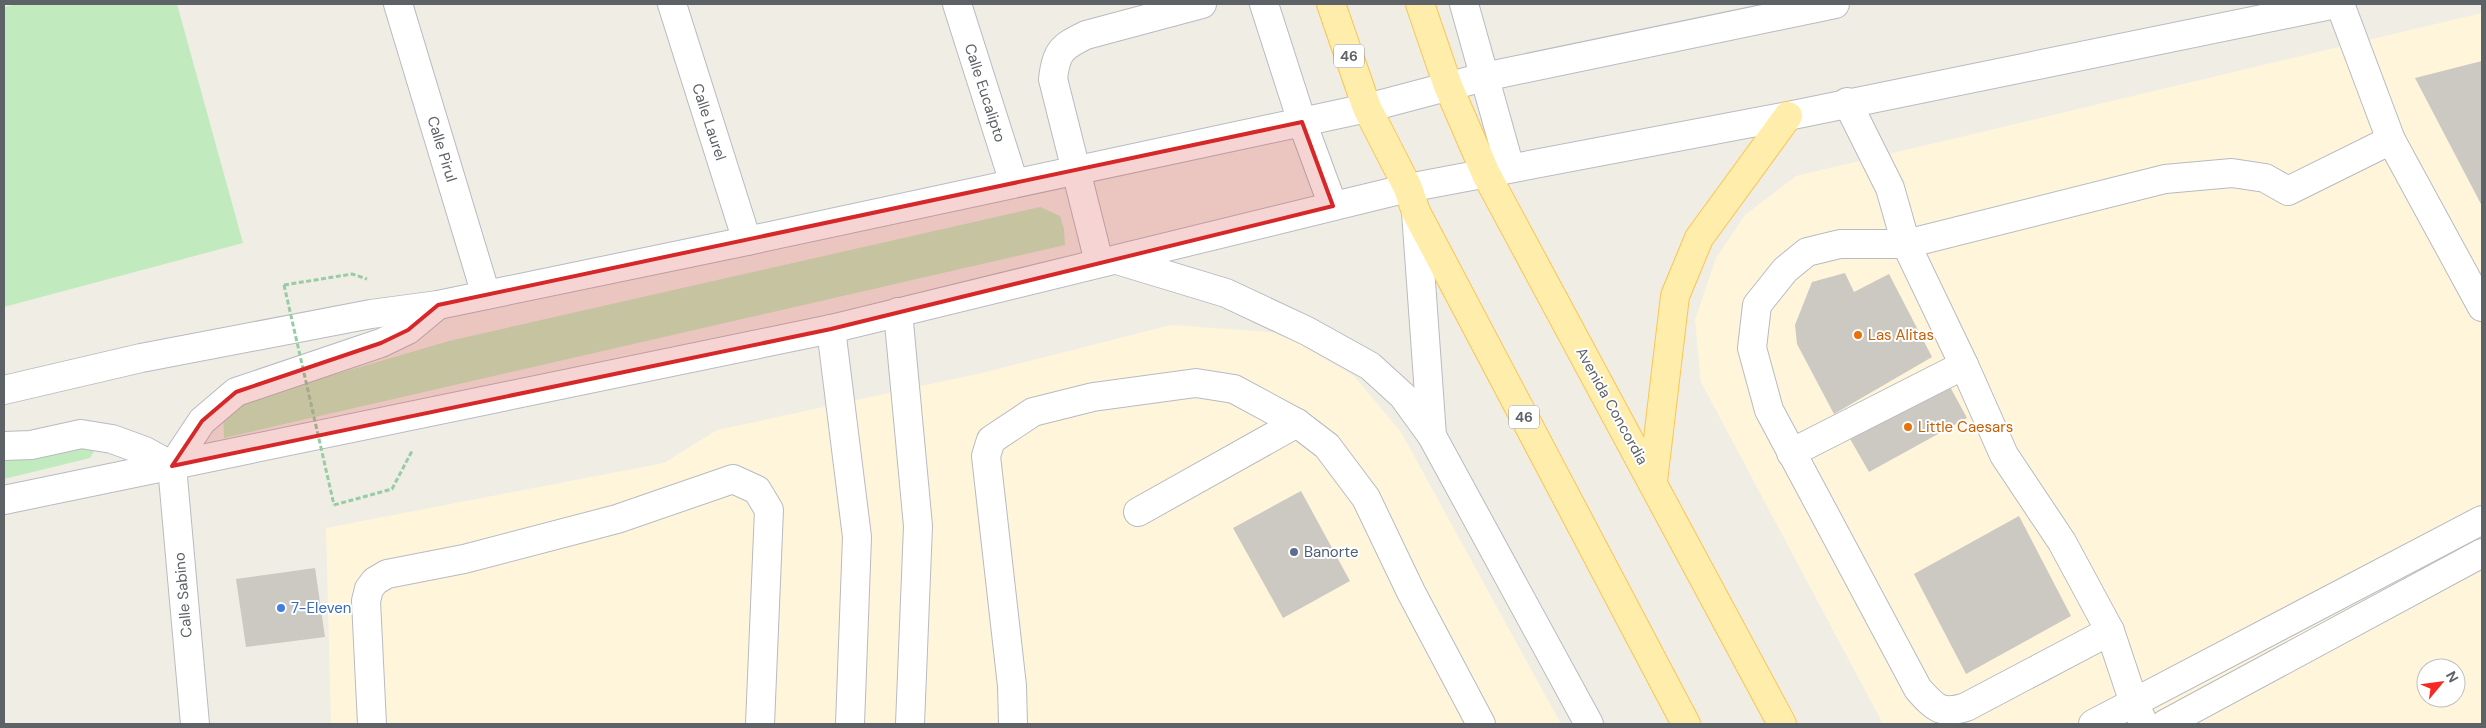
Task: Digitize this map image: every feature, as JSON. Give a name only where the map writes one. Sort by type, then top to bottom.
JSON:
[{"type":"main road","name":"46","points":[[1331,4],[1367,108],[1412,200],[1686,724]]},
{"type":"main road","name":"Avenida Concordia","points":[[1420,4],[1448,86],[1498,171],[1653,481],[1782,724]]},
{"type":"main road","points":[[1653,481],[1675,296],[1699,238],[1788,116]]},
{"type":"street","name":"Calle Pirul","points":[[398,4],[486,294]]},
{"type":"street","name":"Calle Laurel","points":[[672,4],[747,241]]},
{"type":"street","name":"Calle Eucalipto","points":[[957,4],[1014,183]]},
{"type":"street","points":[[1107,261],[1077,169],[1053,79],[1056,58],[1070,43],[1086,35],[1202,4]]},
{"type":"street","points":[[1264,4],[1302,122],[1333,206]]},
{"type":"street","points":[[1464,4],[1484,77],[1498,171]]},
{"type":"street","points":[[4,390],[141,358],[371,314],[438,304],[747,241],[1367,108],[1484,77],[1775,10],[1835,4]]},
{"type":"street","points":[[4,500],[435,409],[831,329],[1333,206],[1412,200],[1498,171],[1788,116],[1847,102],[2336,4]]},
{"type":"street","points":[[2340,4],[2391,140],[2482,307]]},
{"type":"street","points":[[1847,102],[1890,188],[1906,244],[1964,365],[2004,455],[2062,542],[2110,631],[2139,714]]},
{"type":"street","points":[[2110,631],[1966,707],[1949,712],[1932,705],[1918,689],[1769,410],[1752,348],[1757,304],[1785,270],[1807,252],[1840,244],[1906,244],[2165,179],[2232,173],[2265,178],[2288,191],[2391,140]]},
{"type":"street","points":[[1412,200],[1432,436]]},
{"type":"street","points":[[1107,261],[1226,293],[1307,331],[1370,366],[1403,396],[1432,436],[1589,724]]},
{"type":"street","points":[[172,466],[202,421],[236,392],[381,344],[408,330],[438,304]]},
{"type":"street","points":[[898,312],[918,526],[910,724]]},
{"type":"street","points":[[831,329],[857,537],[850,724]]},
{"type":"street","points":[[1791,453],[1964,365]]},
{"type":"street","points":[[1012,724],[1012,686],[986,456],[991,440],[1033,412],[1093,397],[1196,383],[1234,389],[1297,422],[1327,446],[1366,498],[1411,592],[1481,724]]},
{"type":"street","points":[[1138,512],[1297,422]]},
{"type":"street","points":[[4,446],[31,445],[81,434],[112,439],[145,451],[172,466]]},
{"type":"street","name":"Calle Sabino","points":[[172,466],[195,724]]},
{"type":"street","points":[[372,724],[366,601],[369,589],[375,581],[387,574],[464,559],[617,519],[734,479],[757,490],[769,510],[760,724]]},
{"type":"street","points":[[2092,724],[2139,714],[2482,520]]},
{"type":"street","points":[[2165,724],[2482,553]]},
{"type":"path","points":[[284,285],[334,505],[392,489],[435,409]]},
{"type":"highlighted area","points":[[1302,122],[1333,206],[831,329],[172,466],[202,421],[236,392],[381,343],[408,330],[438,305]]},
{"type":"shaded area","points":[[2482,13],[2482,724],[1883,724],[1701,382],[1695,320],[1716,258],[1745,215],[1796,176]]},
{"type":"shaded area","points":[[1171,325],[1281,333],[1354,376],[1401,432],[1561,724],[331,724],[326,528],[664,463],[717,430],[982,373]]},
{"type":"green space","points":[[17,4],[177,4],[243,243],[4,307],[4,7]]},
{"type":"green space","points":[[1040,207],[1060,216],[1064,229],[1065,245],[224,438],[223,407],[449,341]]},
{"type":"green space","points":[[74,447],[96,448],[90,458],[4,479],[4,461]]},
{"type":"building","points":[[2482,61],[2482,206],[2415,78]]},
{"type":"building","name":"Las Alitas","points":[[1845,273],[1854,292],[1889,274],[1932,357],[1834,414],[1797,344],[1795,325],[1812,282]]},
{"type":"building","name":"Little Caesars","points":[[1948,383],[1967,418],[1869,472],[1849,437]]},
{"type":"building","points":[[1301,491],[1350,581],[1283,618],[1233,528]]},
{"type":"building","points":[[2019,516],[2071,616],[1966,674],[1914,574]]},
{"type":"building","name":"7-Eleven","points":[[315,568],[325,637],[246,647],[236,579]]},
{"type":"place","name":"Las Alitas","points":[[1858,335]]},
{"type":"place","name":"Little Caesars","points":[[1908,427]]},
{"type":"place","name":"Banorte","points":[[1294,552]]},
{"type":"place","name":"7-Eleven","points":[[281,608]]}]
